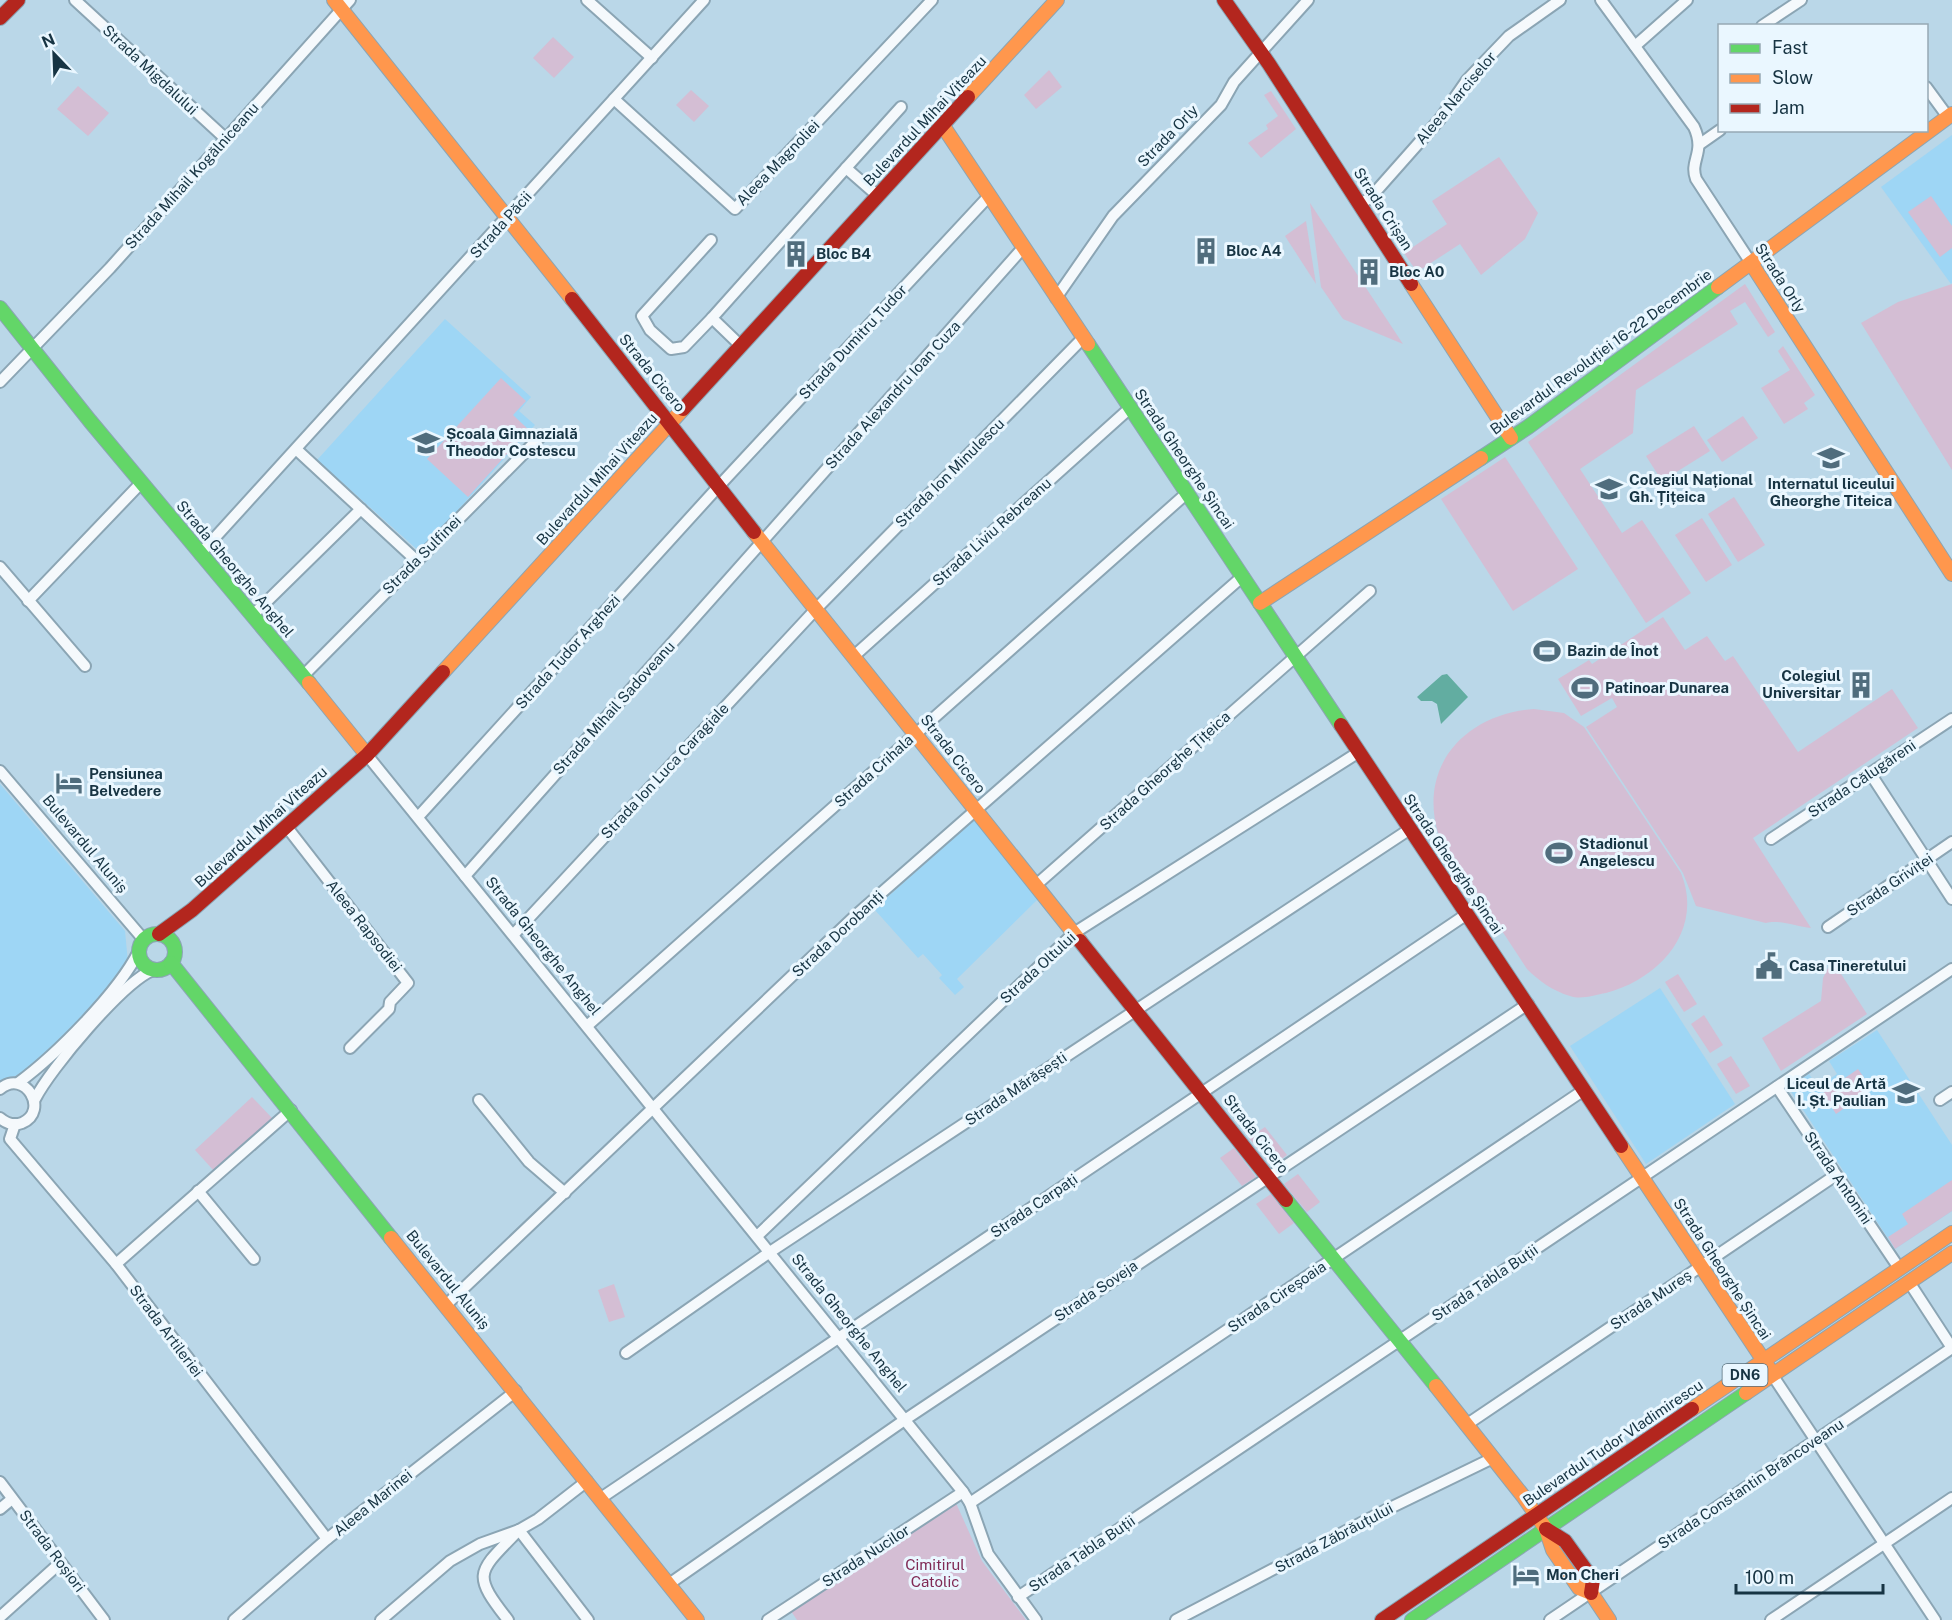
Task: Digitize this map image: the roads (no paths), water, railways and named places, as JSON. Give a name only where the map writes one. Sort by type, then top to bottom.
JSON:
[{"type":"street","points":[[0,18],[18,0]]},
{"type":"street","name":"Strada Migdalului","points":[[75,0],[226,139]]},
{"type":"street","points":[[587,0],[652,58]]},
{"type":"street","name":"Strada Păcii","points":[[200,554],[704,0]]},
{"type":"street","name":"Aleea Magnoliei","points":[[614,99],[735,209],[932,0]]},
{"type":"street","name":"Bulevardul Mihai Viteazu","points":[[141,945],[192,910],[367,755],[1057,0]]},
{"type":"street","name":"Strada Crișan","points":[[1224,0],[1262,53],[1511,438]]},
{"type":"street","name":"Strada Orly","points":[[1056,298],[1113,216],[1221,105],[1234,82],[1308,0]]},
{"type":"street","name":"Aleea Narciselor","points":[[1360,204],[1370,198],[1433,127],[1467,80],[1509,36],[1560,0]]},
{"type":"street","points":[[1601,0],[1694,127],[1700,144],[1718,131]]},
{"type":"street","points":[[1635,46],[1687,0]]},
{"type":"street","points":[[1765,24],[1801,0]]},
{"type":"street","name":"Strada Mihail Kogălniceanu","points":[[0,382],[104,275],[226,139],[342,3]]},
{"type":"street","name":"Strada Cicero","points":[[342,3],[718,487],[763,540],[1493,1458],[1546,1529],[1565,1541],[1593,1580],[1591,1593],[1608,1620]]},
{"type":"street","points":[[1928,89],[1950,115]]},
{"type":"street","points":[[711,240],[642,316],[650,330],[670,349],[684,347],[712,318],[901,107]]},
{"type":"street","name":"Bulevardul Revoluției 16-22 Decembrie","points":[[1928,131],[1950,115]]},
{"type":"street","name":"Strada Gheorghe Șincai","points":[[943,126],[1022,249],[1243,576],[1935,1620]]},
{"type":"street","name":"Bulevardul Revoluției 16-22 Decembrie","points":[[1260,603],[1511,438],[1927,132]]},
{"type":"street","name":"Strada Orly","points":[[1700,144],[1698,157],[1694,164],[1696,179],[1952,574]]},
{"type":"street","points":[[846,168],[878,196]]},
{"type":"street","name":"Strada Dumitru Tudor","points":[[718,487],[988,197]]},
{"type":"street","name":"Strada Alexandru Ioan Cuza","points":[[763,540],[1022,249]]},
{"type":"street","name":"Strada Gheorghe Anghel","points":[[0,308],[141,483],[304,675],[906,1419],[963,1492],[970,1503],[988,1554],[1036,1620]]},
{"type":"street","points":[[712,318],[740,345]]},
{"type":"street","name":"Strada Ion Minulescu","points":[[817,608],[1083,338]]},
{"type":"street","name":"Strada Liviu Rebreanu","points":[[854,656],[1130,408]]},
{"type":"street","name":"Strada Sulfinei","points":[[304,675],[542,435]]},
{"type":"street","points":[[297,450],[417,561]]},
{"type":"street","points":[[28,601],[141,483]]},
{"type":"street","name":"Strada Tudor Arghezi","points":[[418,817],[718,487]]},
{"type":"street","name":"Strada Crihala","points":[[587,1026],[1187,494]]},
{"type":"street","points":[[254,615],[361,509]]},
{"type":"street","name":"Strada Mihail Sadoveanu","points":[[465,876],[763,540]]},
{"type":"street","points":[[0,567],[85,666]]},
{"type":"street","name":"Strada Dorobanți","points":[[446,1305],[655,1109],[855,916],[1243,576]]},
{"type":"street","name":"Strada Gheorghe Țițeica","points":[[1036,885],[1370,591]]},
{"type":"street","name":"Strada Ion Luca Caragiale","points":[[514,934],[817,608]]},
{"type":"street","name":"Strada Călugăreni","points":[[1771,839],[1952,718]]},
{"type":"street","name":"Strada Oltului","points":[[757,1236],[1074,933],[1359,752]]},
{"type":"street","name":"Bulevardul Aluniș","points":[[0,771],[141,945]]},
{"type":"street","points":[[1870,774],[1952,899]]},
{"type":"street","name":"Aleea Rapsodiei","points":[[286,826],[408,983],[390,1002],[389,1009],[350,1048]]},
{"type":"street","name":"Strada Mărășești","points":[[626,1353],[770,1252],[1410,829]]},
{"type":"street","name":"Strada Griviței","points":[[1828,927],[1952,842]]},
{"type":"street","name":"Bulevardul Mihai Viteazu","points":[[171,963],[179,935],[192,910]]},
{"type":"street","name":"Strada Carpați","points":[[601,1498],[1467,914]]},
{"type":"street","points":[[159,934],[170,938],[175,948]]},
{"type":"street","points":[[141,945],[144,965],[153,970]]},
{"type":"street","points":[[0,1089],[9,1084],[18,1083],[58,1050],[118,982],[141,945]]},
{"type":"street","points":[[0,1118],[15,1124],[31,1116],[34,1099],[44,1081],[91,1027],[135,980],[153,970],[163,969],[171,963]]},
{"type":"street","name":"Bulevardul Aluniș","points":[[171,963],[516,1391],[697,1620]]},
{"type":"street","name":"Strada Tabla Buții","points":[[1018,1597],[1952,969]]},
{"type":"street","name":"Strada Soveja","points":[[669,1584],[906,1419],[1528,1004]]},
{"type":"street","points":[[18,1083],[29,1089],[34,1099]]},
{"type":"street","name":"Strada Antonini","points":[[1776,1087],[1899,1268]]},
{"type":"street","name":"Strada Cireșoaia","points":[[970,1503],[1584,1090]]},
{"type":"street","points":[[1940,1100],[1952,1092]]},
{"type":"street","points":[[479,1100],[529,1162],[565,1193]]},
{"type":"street","points":[[116,1264],[291,1110]]},
{"type":"street","name":"Strada Artileriei","points":[[15,1124],[10,1139],[116,1264],[327,1539]]},
{"type":"street","name":"Strada Mureș","points":[[1466,1425],[1836,1175]]},
{"type":"street","points":[[198,1191],[254,1259]]},
{"type":"street","name":"Bulevardul Tudor Vladimirescu","points":[[1382,1620],[1952,1233]]},
{"type":"street","name":"DN6","points":[[1412,1620],[1952,1253]]},
{"type":"street","points":[[1909,1282],[1952,1348]]},
{"type":"street","name":"Strada Constantin Brâncoveanu","points":[[1550,1620],[1952,1348]]},
{"type":"street","name":"Aleea Marinei","points":[[234,1620],[327,1539],[516,1391]]},
{"type":"street","name":"Strada Zăbrăuțului","points":[[1176,1620],[1390,1508],[1493,1458]]},
{"type":"street","points":[[381,1620],[450,1561],[480,1544],[519,1530],[538,1519],[588,1481]]},
{"type":"street","name":"Strada Roșiori","points":[[0,1482],[104,1620]]},
{"type":"street","name":"Strada Nucilor","points":[[768,1620],[963,1492]]},
{"type":"street","points":[[1771,1620],[1952,1498]]},
{"type":"street","points":[[0,1509],[12,1499]]},
{"type":"street","points":[[508,1620],[487,1593],[483,1572],[488,1562],[519,1530]]},
{"type":"street","points":[[519,1530],[588,1620]]},
{"type":"street","points":[[0,1617],[60,1563]]},
{"type":"place","name":"Bloc A4","points":[[1206,251]]},
{"type":"place","name":"Bloc B4","points":[[796,254]]},
{"type":"place","name":"Bloc A0","points":[[1369,272]]},
{"type":"place","name":"Școala Gimnazială Theodor Costescu","points":[[426,443]]},
{"type":"place","name":"Internatul liceului Gheorghe Titeica","points":[[1831,458]]},
{"type":"place","name":"Colegiul Național Gh. Țițeica","points":[[1609,489]]},
{"type":"place","name":"Bazin de Înot","points":[[1547,651]]},
{"type":"place","name":"Colegiul Universitar","points":[[1861,685]]},
{"type":"place","name":"Patinoar Dunarea","points":[[1585,688]]},
{"type":"place","name":"Pensiunea Belvedere","points":[[69,783]]},
{"type":"place","name":"Stadionul Angelescu","points":[[1559,853]]},
{"type":"place","name":"Casa Tineretului","points":[[1769,966]]},
{"type":"place","name":"Liceul de Artă I. Șt. Paulian","points":[[1906,1093]]},
{"type":"place","name":"Mon Cheri","points":[[1526,1575]]},
{"type":"park label","name":"Cimitirul Catolic","points":[[935,1574]]}]
